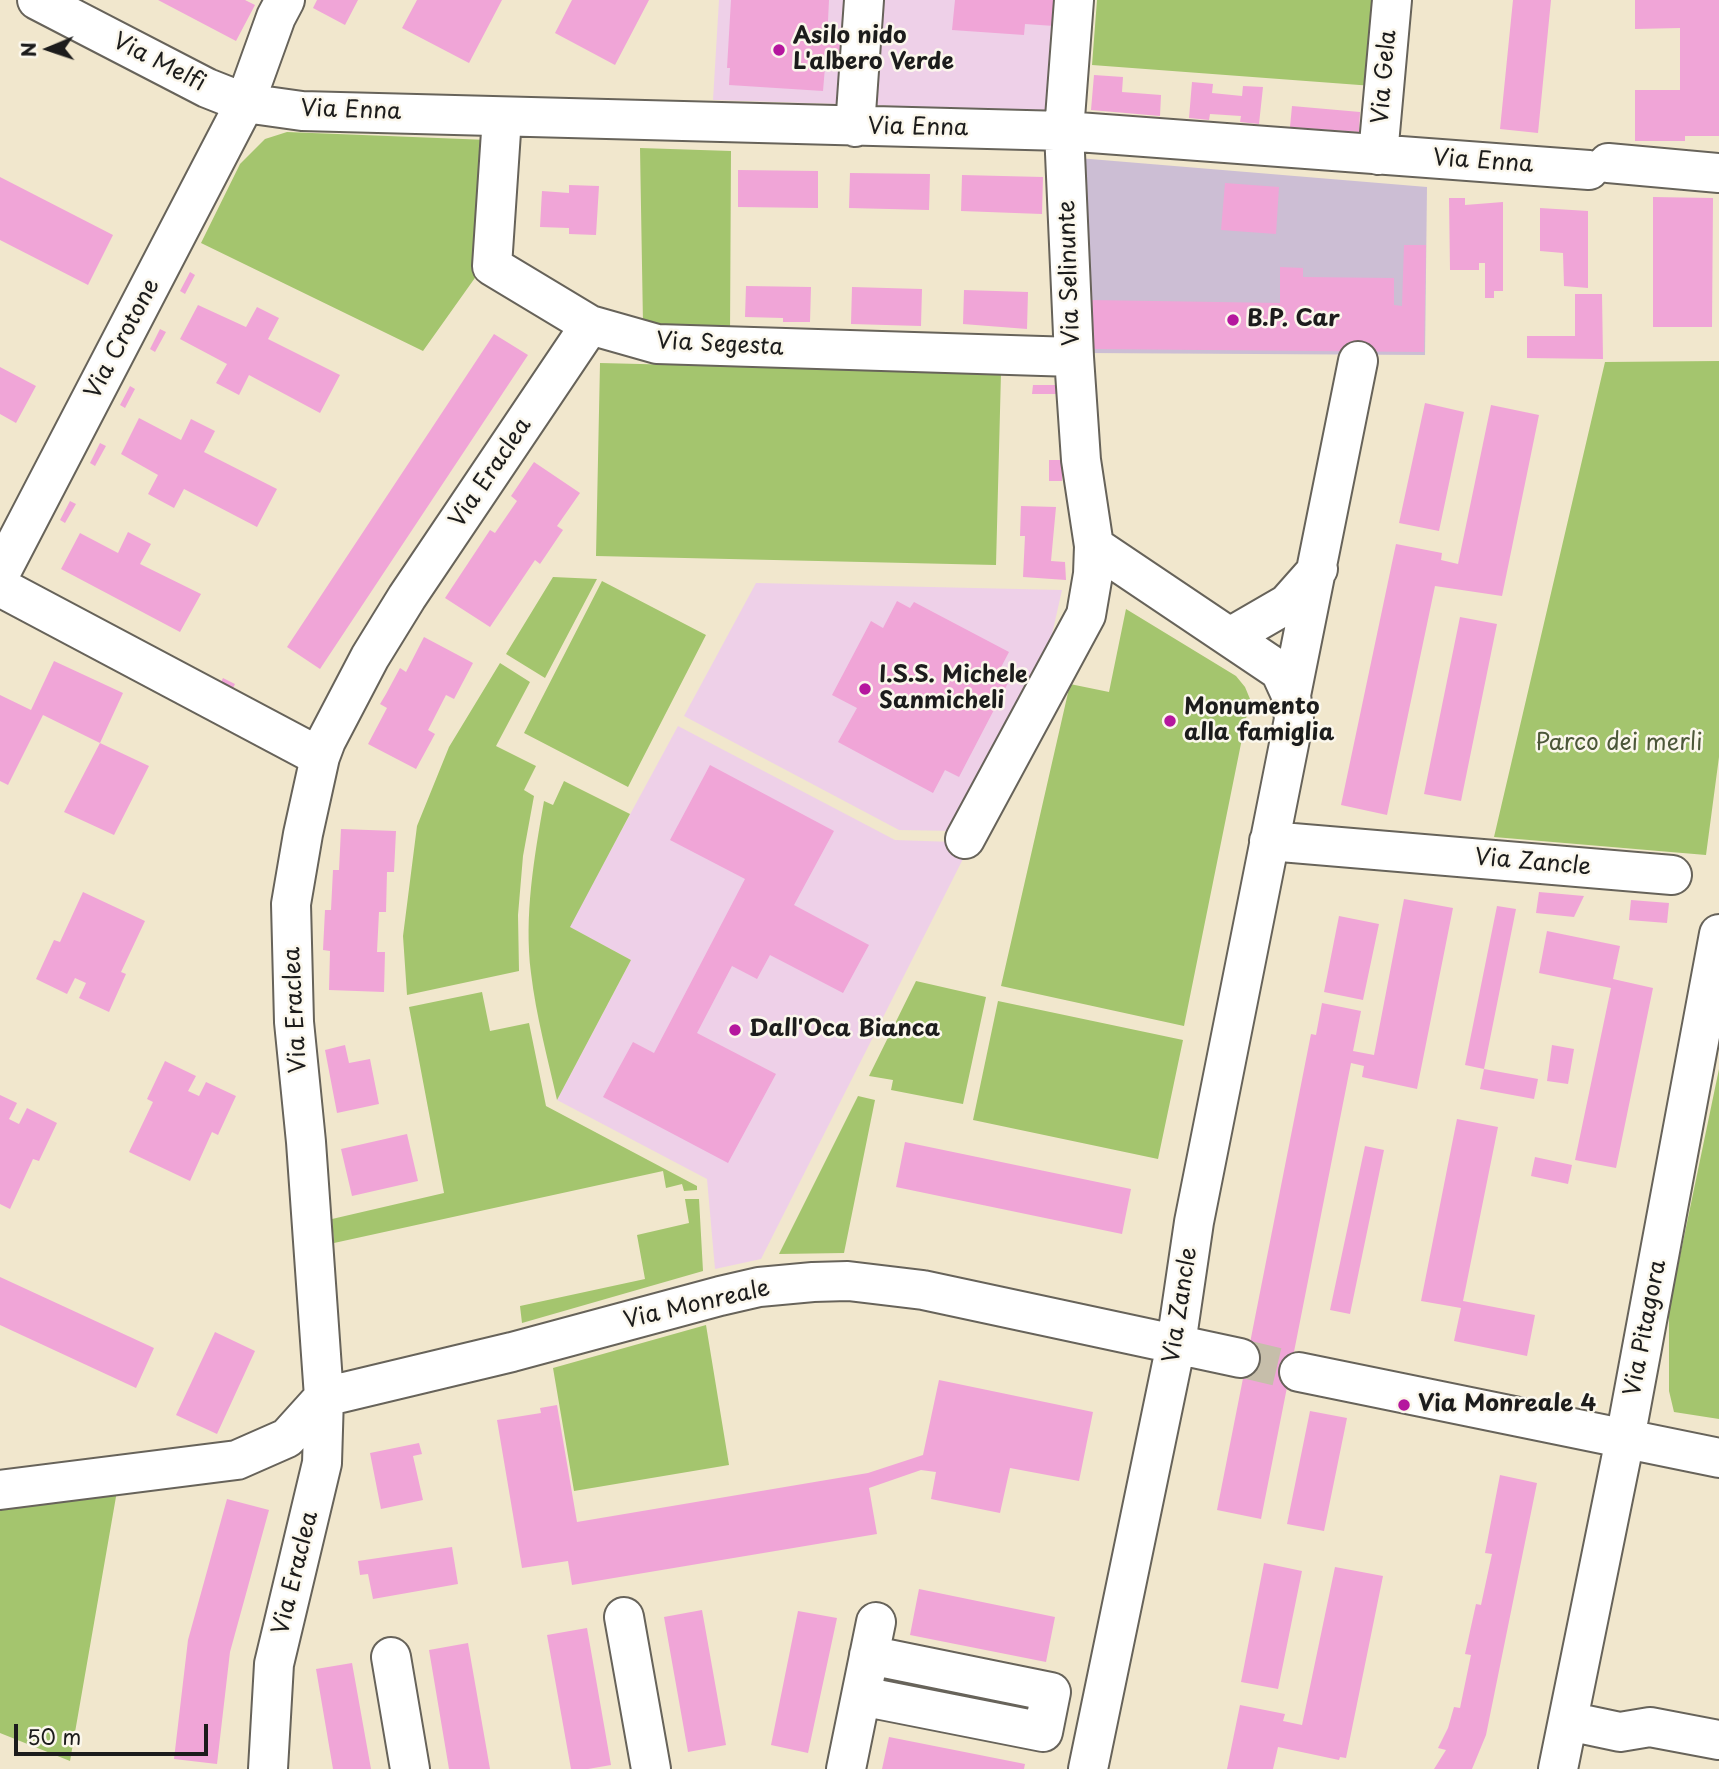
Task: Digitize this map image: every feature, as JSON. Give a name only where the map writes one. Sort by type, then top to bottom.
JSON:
[{"type":"street","name":"Via Melfi","points":[[37,0],[207,88],[245,103]]},
{"type":"street","name":"Via Crotone","points":[[0,574],[245,103],[276,17],[285,0]]},
{"type":"street","points":[[855,127],[864,0]]},
{"type":"street","name":"Via Selinunte","points":[[965,839],[1086,615],[1093,574],[1094,546],[1081,460],[1074,357],[1064,131],[1074,0]]},
{"type":"street","name":"Via Gela","points":[[1378,155],[1392,0]]},
{"type":"street","name":"Via Enna","points":[[245,103],[302,111],[1064,131],[1378,155],[1719,173]]},
{"type":"street","name":"Via Segesta","points":[[502,117],[492,267],[590,325],[657,344],[1074,357]]},
{"type":"street","name":"Via Eraclea","points":[[268,1769],[274,1664],[322,1463],[324,1397],[295,1022],[291,904],[320,757],[370,657],[407,597],[590,325]]},
{"type":"street","name":"Via Zancle","points":[[1088,1769],[1176,1344],[1194,1222],[1294,719],[1291,695],[1358,361]]},
{"type":"street","points":[[1094,546],[1280,671],[1291,695]]},
{"type":"street","points":[[1230,637],[1287,604],[1318,569]]},
{"type":"street","points":[[0,587],[320,757]]},
{"type":"street","name":"Via Zancle","points":[[1269,841],[1672,875]]},
{"type":"street","name":"Via Pitagora","points":[[1558,1769],[1625,1439],[1719,934]]},
{"type":"street","name":"Via Monreale","points":[[324,1397],[512,1352],[720,1296],[760,1287],[813,1282],[848,1281],[923,1290],[1240,1358]]},
{"type":"street","points":[[1299,1372],[1719,1458]]},
{"type":"street","points":[[0,1490],[237,1460],[287,1438],[324,1397]]},
{"type":"street","points":[[624,1617],[651,1769]]},
{"type":"street","points":[[846,1769],[861,1696],[873,1638],[1051,1692],[1043,1732],[861,1696]]},
{"type":"street","points":[[391,1657],[410,1769]]},
{"type":"street","points":[[1568,1721],[1620,1732],[1650,1727],[1719,1741]]},
{"type":"shaded area","name":"Asilo nido L'albero Verde","points":[[719,0],[845,0],[838,104],[713,100]]},
{"type":"shaded area","points":[[879,0],[1056,0],[1048,112],[871,105]]},
{"type":"shaded area","points":[[1078,158],[1427,187],[1425,355],[1086,353]]},
{"type":"shaded area","name":"I.S.S. Michele Sanmicheli","points":[[756,583],[1062,590],[1046,661],[955,831],[899,830],[684,716]]},
{"type":"shaded area","name":"Dall'Oca Bianca","points":[[678,726],[895,840],[954,842],[968,849],[761,1259],[715,1269],[707,1179],[557,1100],[631,960],[569,927]]},
{"type":"green space","points":[[1097,0],[1379,0],[1373,86],[1092,65]]},
{"type":"green space","points":[[287,132],[488,140],[477,275],[423,351],[201,243],[240,164],[265,139]]},
{"type":"green space","points":[[640,148],[731,151],[730,335],[643,324]]},
{"type":"green space","name":"Parco dei merli","points":[[1719,361],[1719,757],[1706,855],[1494,837],[1605,362]]},
{"type":"green space","points":[[600,363],[1001,373],[996,565],[596,556]]},
{"type":"green space","points":[[553,577],[597,579],[545,678],[506,654]]},
{"type":"green space","points":[[602,581],[706,635],[628,787],[524,733]]},
{"type":"green space","points":[[1126,609],[1236,676],[1250,699],[1184,1026],[1001,986],[1070,684],[1109,692]]},
{"type":"green space","points":[[500,663],[530,682],[496,746],[536,766],[524,790],[534,796],[523,856],[518,915],[519,971],[407,995],[403,936],[417,826],[449,747]]},
{"type":"green space","points":[[564,781],[630,814],[570,927],[631,960],[557,1100],[533,989],[529,952],[529,909],[544,801],[553,805]]},
{"type":"green space","points":[[916,981],[986,997],[963,1104],[891,1090],[893,1080],[869,1076]]},
{"type":"green space","points":[[482,992],[490,1031],[529,1023],[546,1106],[697,1186],[697,1190],[684,1191],[682,1184],[666,1188],[663,1171],[334,1243],[332,1219],[444,1193],[409,1007]]},
{"type":"green space","points":[[998,1001],[1183,1040],[1158,1159],[973,1120]]},
{"type":"green space","points":[[1719,1069],[1719,1419],[1674,1412],[1669,1391],[1669,1309]]},
{"type":"green space","points":[[858,1096],[875,1100],[844,1253],[779,1254]]},
{"type":"green space","points":[[685,1199],[699,1199],[703,1271],[522,1323],[520,1306],[645,1279],[637,1235],[689,1223]]},
{"type":"green space","points":[[706,1325],[729,1465],[574,1491],[553,1368]]},
{"type":"green space","points":[[117,1491],[70,1761],[0,1733],[0,1505]]},
{"type":"building","points":[[158,0],[245,0],[255,5],[236,41]]},
{"type":"building","points":[[317,0],[358,0],[345,25],[313,8]]},
{"type":"building","points":[[417,0],[502,0],[469,63],[402,28]]},
{"type":"building","points":[[572,0],[649,0],[615,65],[555,33]]},
{"type":"building","name":"Asilo nido L'albero Verde","points":[[731,0],[829,0],[827,41],[840,41],[839,55],[826,55],[823,91],[729,85],[730,68],[727,68]]},
{"type":"building","points":[[955,0],[1056,0],[1054,26],[1025,24],[1024,35],[952,30]]},
{"type":"building","points":[[1513,0],[1551,0],[1538,133],[1500,129]]},
{"type":"building","points":[[1635,0],[1719,0],[1719,136],[1685,136],[1685,141],[1635,141],[1635,90],[1680,90],[1680,28],[1635,29]]},
{"type":"building","points":[[1094,75],[1123,77],[1122,92],[1161,95],[1160,116],[1091,110]]},
{"type":"building","points":[[1192,82],[1213,84],[1212,93],[1242,96],[1243,86],[1263,87],[1259,124],[1240,122],[1241,116],[1210,114],[1209,120],[1189,118]]},
{"type":"building","points":[[1292,106],[1360,112],[1359,132],[1290,127]]},
{"type":"building","points":[[738,170],[818,171],[818,208],[738,207]]},
{"type":"building","points":[[850,173],[930,174],[929,210],[849,208]]},
{"type":"building","points":[[962,175],[1043,177],[1042,214],[961,211]]},
{"type":"building","points":[[0,177],[113,235],[88,285],[0,240]]},
{"type":"building","points":[[1225,183],[1279,187],[1276,234],[1221,230]]},
{"type":"building","points":[[569,185],[599,186],[596,235],[569,234],[569,228],[540,227],[542,191],[569,193]]},
{"type":"building","points":[[1653,197],[1713,198],[1712,327],[1653,327]]},
{"type":"building","points":[[1449,198],[1465,198],[1465,205],[1503,202],[1503,291],[1494,291],[1494,298],[1485,298],[1485,263],[1479,263],[1479,270],[1450,270]]},
{"type":"building","points":[[1540,208],[1588,211],[1588,288],[1564,286],[1563,253],[1540,251]]},
{"type":"building","points":[[1404,245],[1426,245],[1424,352],[1092,349],[1090,300],[1280,303],[1280,267],[1303,268],[1303,277],[1394,278],[1394,305],[1402,306]]},
{"type":"building","points":[[190,272],[195,275],[185,294],[180,291]]},
{"type":"building","points":[[746,286],[811,287],[810,322],[745,317]]},
{"type":"building","points":[[852,287],[922,289],[921,326],[851,324]]},
{"type":"building","points":[[964,290],[1028,292],[1027,329],[963,324]]},
{"type":"building","points":[[1575,294],[1602,294],[1603,359],[1527,358],[1527,336],[1575,336]]},
{"type":"building","points":[[198,305],[246,327],[257,307],[279,318],[268,339],[340,375],[320,413],[249,375],[239,395],[216,383],[227,364],[180,339]]},
{"type":"building","points":[[160,329],[166,332],[155,352],[150,349]]},
{"type":"building","points":[[494,334],[528,355],[320,669],[287,647]]},
{"type":"building","points":[[0,367],[36,386],[16,423],[0,414]]},
{"type":"building","points":[[1033,385],[1058,385],[1059,394],[1032,394]]},
{"type":"building","points":[[130,386],[135,389],[125,408],[120,405]]},
{"type":"building","points":[[1425,403],[1464,412],[1439,531],[1399,523]]},
{"type":"building","points":[[1491,405],[1539,415],[1502,596],[1435,586],[1387,815],[1341,805],[1396,544],[1442,553],[1441,560],[1458,564]]},
{"type":"building","points":[[139,418],[181,440],[191,419],[215,431],[204,452],[277,489],[257,527],[184,489],[174,508],[148,494],[158,475],[121,454]]},
{"type":"building","points":[[100,443],[106,446],[95,466],[90,463]]},
{"type":"building","points":[[1049,460],[1062,460],[1062,481],[1049,481]]},
{"type":"building","points":[[534,462],[580,493],[557,526],[563,530],[540,564],[535,560],[490,627],[445,598],[490,530],[495,533],[517,501],[511,496]]},
{"type":"building","points":[[70,501],[76,504],[65,523],[60,520]]},
{"type":"building","points":[[1021,506],[1056,507],[1051,561],[1065,562],[1066,580],[1023,577],[1025,536],[1020,536]]},
{"type":"building","points":[[128,532],[151,544],[140,564],[201,594],[180,632],[61,569],[80,533],[118,553]]},
{"type":"building","points":[[897,601],[910,608],[914,602],[1009,652],[997,675],[1009,681],[959,777],[945,770],[933,793],[838,742],[857,708],[832,695],[871,621],[883,628]]},
{"type":"building","points":[[1460,617],[1497,624],[1461,801],[1424,794]]},
{"type":"building","points":[[424,637],[473,663],[454,699],[446,695],[428,730],[435,734],[416,769],[368,744],[387,708],[380,704],[400,668],[406,672]]},
{"type":"building","points":[[54,661],[123,693],[100,743],[43,715],[8,785],[0,781],[0,695],[31,710]]},
{"type":"building","points":[[223,678],[235,684],[232,690],[220,684]]},
{"type":"building","points":[[100,743],[149,766],[114,835],[64,812]]},
{"type":"building","points":[[710,765],[834,831],[794,905],[869,945],[843,993],[770,955],[757,979],[732,966],[697,1033],[776,1074],[728,1163],[603,1097],[633,1042],[654,1053],[745,879],[670,840]]},
{"type":"building","points":[[341,829],[396,831],[394,872],[387,872],[386,912],[379,912],[377,952],[385,952],[384,992],[329,990],[330,951],[323,950],[325,910],[331,910],[333,870],[339,870]]},
{"type":"building","points":[[83,892],[145,921],[121,972],[126,974],[109,1012],[79,998],[86,983],[75,978],[67,994],[36,979],[54,940],[60,942]]},
{"type":"building","points":[[1539,892],[1584,896],[1574,917],[1536,913]]},
{"type":"building","points":[[1404,899],[1453,908],[1417,1089],[1362,1077],[1364,1066],[1351,1063],[1261,1519],[1217,1510],[1311,1034],[1316,1035],[1322,1003],[1361,1011],[1353,1051],[1374,1055]]},
{"type":"building","points":[[1631,900],[1669,903],[1667,923],[1629,920]]},
{"type":"building","points":[[1497,906],[1516,909],[1484,1069],[1465,1065]]},
{"type":"building","points":[[1339,916],[1379,924],[1363,1000],[1324,992]]},
{"type":"building","points":[[1547,931],[1620,946],[1613,979],[1653,988],[1616,1168],[1575,1160],[1611,988],[1539,973]]},
{"type":"building","points":[[345,1045],[349,1063],[370,1059],[379,1104],[337,1113],[325,1050]]},
{"type":"building","points":[[1552,1045],[1574,1049],[1568,1084],[1547,1081]]},
{"type":"building","points":[[165,1061],[196,1076],[188,1091],[199,1096],[206,1082],[236,1096],[218,1135],[212,1132],[190,1181],[129,1152],[153,1102],[147,1099]]},
{"type":"building","points":[[1484,1069],[1538,1079],[1534,1099],[1480,1089]]},
{"type":"building","points":[[0,1095],[17,1103],[9,1119],[19,1124],[27,1108],[57,1123],[39,1161],[33,1159],[10,1209],[0,1204]]},
{"type":"building","points":[[1457,1119],[1498,1127],[1463,1301],[1535,1315],[1527,1356],[1454,1341],[1461,1308],[1421,1301]]},
{"type":"building","points":[[407,1134],[418,1181],[352,1196],[341,1149]]},
{"type":"building","points":[[905,1142],[1131,1189],[1122,1234],[896,1187]]},
{"type":"building","points":[[1365,1146],[1384,1150],[1350,1314],[1330,1310]]},
{"type":"building","points":[[1535,1157],[1572,1165],[1568,1184],[1531,1176]]},
{"type":"building","points":[[0,1277],[154,1348],[136,1388],[0,1325]]},
{"type":"building","points":[[215,1332],[255,1351],[217,1434],[176,1415]]},
{"type":"building","points":[[939,1380],[1093,1412],[1079,1481],[1010,1468],[1000,1513],[931,1499],[936,1472],[921,1470],[869,1488],[877,1534],[572,1585],[568,1561],[522,1568],[497,1420],[541,1413],[540,1408],[557,1405],[577,1522],[868,1473],[923,1455]]},
{"type":"building","points":[[1310,1411],[1347,1418],[1324,1531],[1287,1524]]},
{"type":"building","points":[[419,1443],[422,1454],[413,1456],[423,1500],[381,1509],[370,1453]]},
{"type":"building","points":[[1500,1475],[1537,1483],[1486,1735],[1472,1769],[1434,1769],[1446,1750],[1438,1748],[1454,1707],[1460,1708],[1471,1655],[1465,1654],[1476,1604],[1481,1605],[1492,1554],[1485,1553]]},
{"type":"building","points":[[227,1499],[269,1510],[230,1652],[217,1764],[174,1759],[188,1640]]},
{"type":"building","points":[[452,1547],[458,1584],[373,1599],[368,1574],[360,1575],[358,1561]]},
{"type":"building","points":[[1264,1563],[1302,1571],[1278,1689],[1241,1682]]},
{"type":"building","points":[[1335,1567],[1383,1576],[1346,1758],[1340,1757],[1339,1760],[1278,1747],[1273,1769],[1227,1769],[1240,1705],[1285,1714],[1283,1721],[1302,1725]]},
{"type":"building","points":[[919,1589],[1055,1617],[1046,1662],[910,1635]]},
{"type":"building","points":[[702,1610],[726,1745],[688,1752],[664,1617]]},
{"type":"building","points":[[798,1611],[837,1618],[808,1753],[771,1745]]},
{"type":"building","points":[[587,1628],[611,1765],[571,1769],[547,1635]]},
{"type":"building","points":[[468,1643],[490,1769],[449,1769],[429,1650]]},
{"type":"building","points":[[352,1663],[371,1769],[333,1769],[316,1669]]},
{"type":"building","points":[[889,1737],[1025,1764],[1024,1769],[882,1769]]},
{"type":"tunnel","points":[[1240,1358],[1299,1372]]},
{"type":"place","name":"Asilo nido L'albero Verde","points":[[779,50]]},
{"type":"place","name":"B.P. Car","points":[[1233,320]]},
{"type":"place","name":"I.S.S. Michele Sanmicheli","points":[[865,689]]},
{"type":"place","name":"Monumento alla famiglia","points":[[1170,721]]},
{"type":"place","name":"Dall'Oca Bianca","points":[[735,1030]]},
{"type":"place","name":"Via Monreale 4","points":[[1404,1405]]}]
